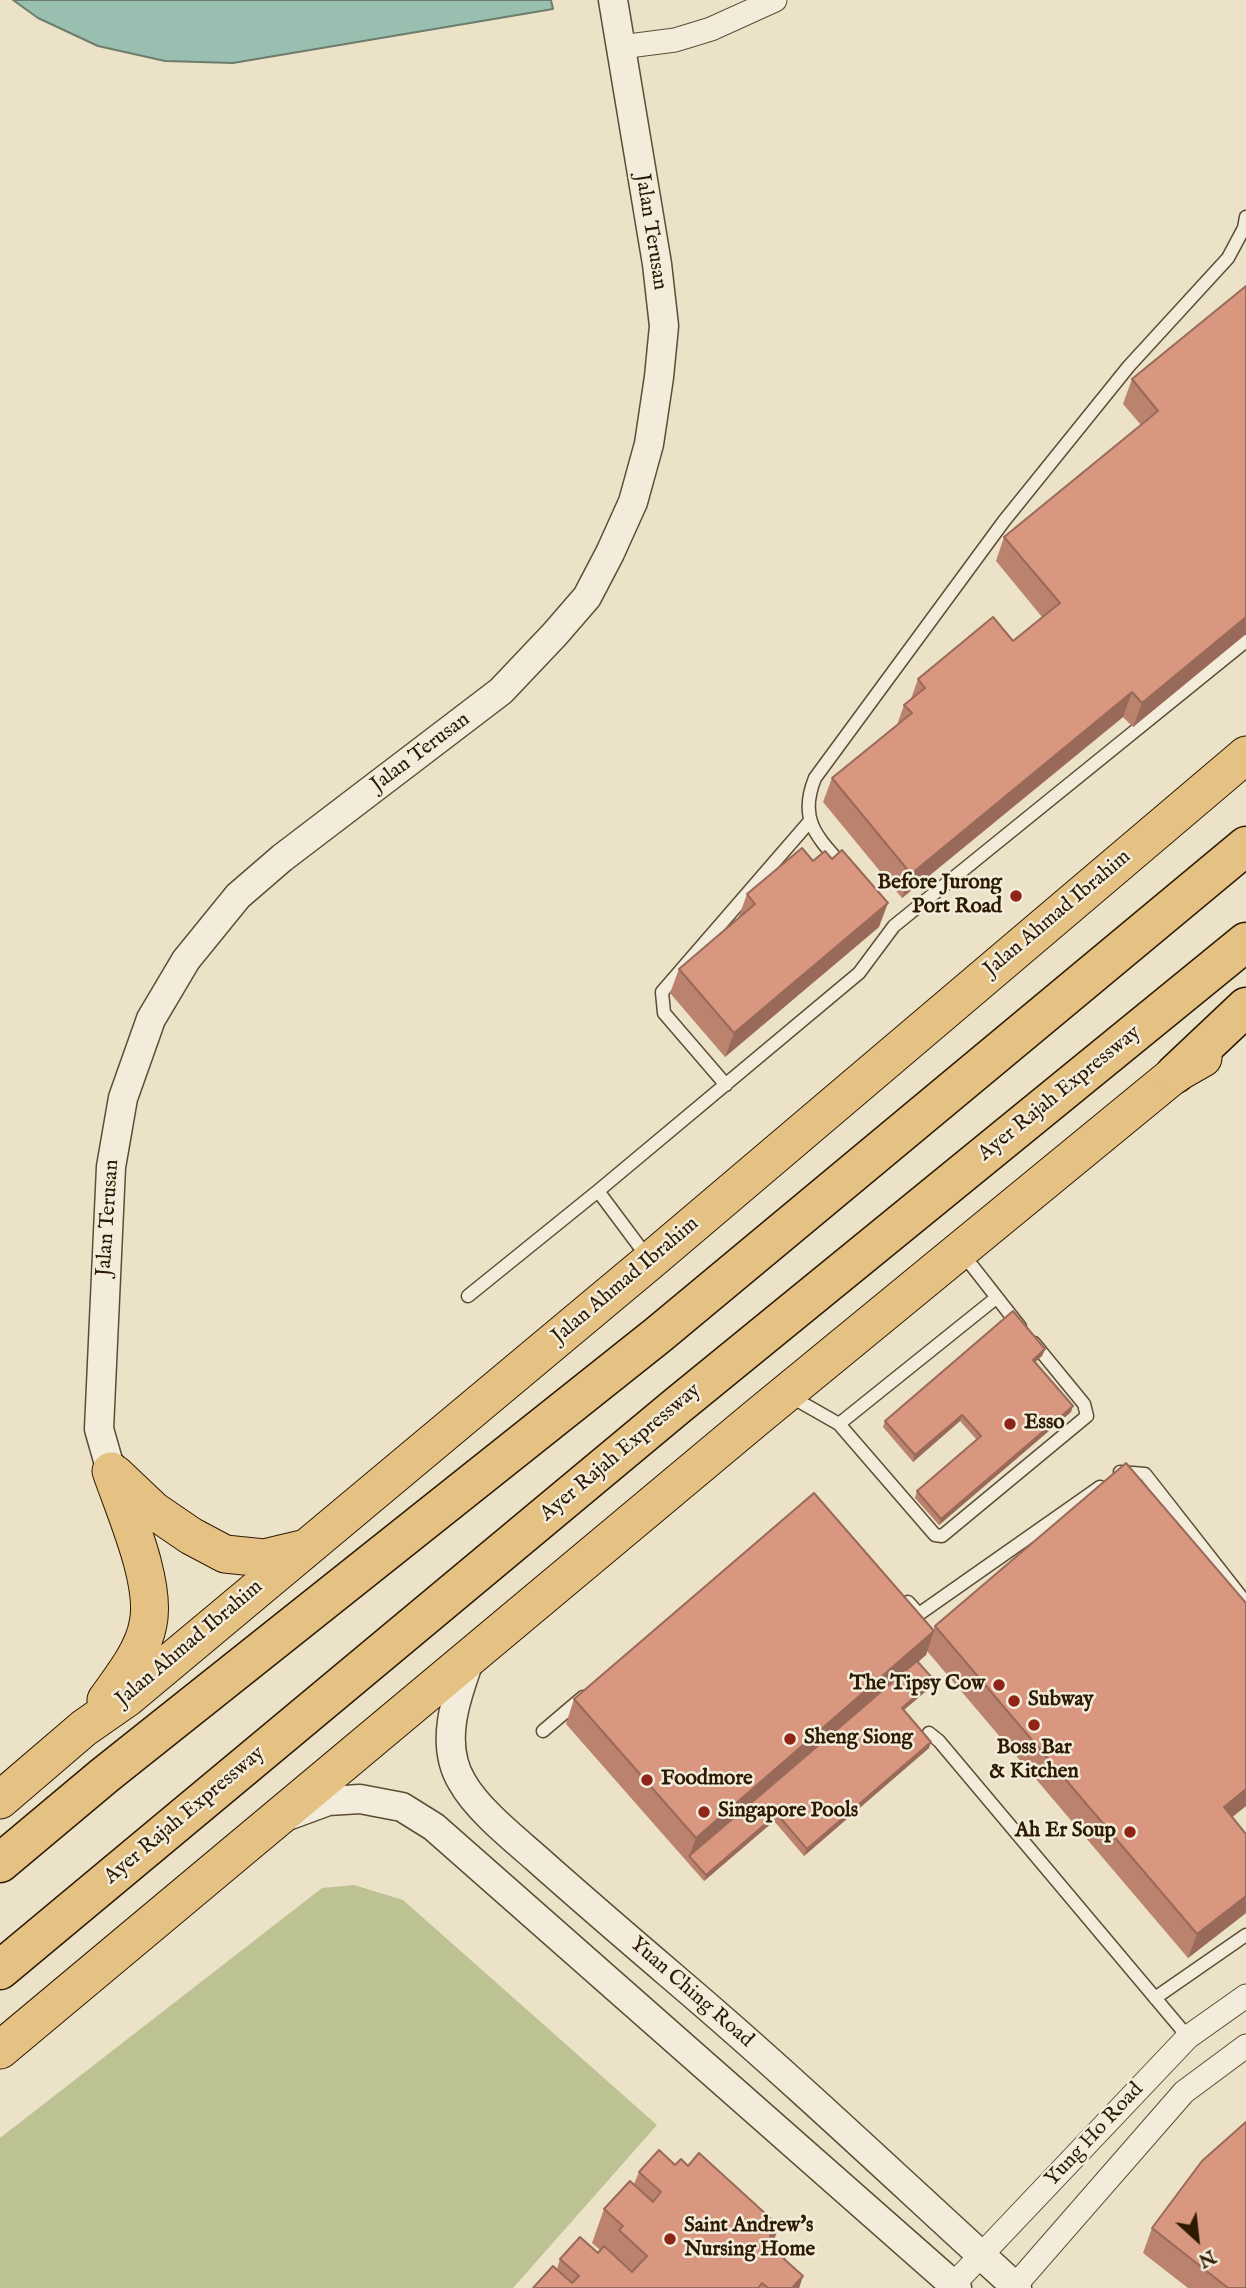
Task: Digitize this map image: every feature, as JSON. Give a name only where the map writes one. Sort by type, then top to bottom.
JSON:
[{"type":"highway","points":[[0,1863],[246,1662],[658,1335],[1246,846]]},
{"type":"highway","name":"Ayer Rajah Expressway","points":[[0,1969],[666,1415],[1246,942]]},
{"type":"highway","points":[[1175,1074],[1246,1007]]},
{"type":"main road","name":"Jalan Ahmad Ibrahim","points":[[0,1800],[84,1728],[127,1698],[650,1261],[1246,755]]},
{"type":"main road","points":[[0,2050],[785,1394],[1175,1074],[1246,1032]]},
{"type":"main road","points":[[111,1471],[153,1510],[191,1536],[225,1554],[264,1558],[304,1548]]},
{"type":"main road","points":[[84,1728],[131,1666],[148,1624],[149,1590],[111,1471]]},
{"type":"street","name":"Jalan Terusan","points":[[111,1471],[99,1429],[111,1167],[123,1098],[151,1019],[187,960],[238,895],[282,858],[501,691],[555,634],[587,597],[633,502],[649,444],[664,326],[657,264],[613,0]]},
{"type":"street","points":[[621,47],[675,40],[711,29],[775,0]]},
{"type":"street","name":"Yuan Ching Road","points":[[470,1659],[455,1701],[451,1737],[454,1760],[461,1780],[472,1797],[519,1843],[724,2020],[1015,2287]]},
{"type":"street","points":[[274,1821],[328,1801],[360,1799],[402,1807],[434,1827],[953,2287]]},
{"type":"street","name":"Yung Ho Road","points":[[953,2287],[1188,2037],[1246,1996]]},
{"type":"street","name":"Yung Ho Road","points":[[1015,2287],[1184,2092],[1246,2046]]},
{"type":"lane","points":[[852,878],[819,839],[810,821],[808,796],[815,778],[1004,521],[1129,366],[1228,258],[1244,228],[1246,217]]},
{"type":"lane","points":[[468,1296],[859,973],[890,921],[1246,641]]},
{"type":"lane","points":[[726,1085],[664,1013],[662,992],[810,821]]},
{"type":"lane","points":[[598,1191],[650,1261]]},
{"type":"lane","points":[[785,1394],[839,1424],[935,1535],[946,1534],[1088,1413],[1084,1404],[960,1250]]},
{"type":"lane","points":[[839,1424],[996,1298]]},
{"type":"lane","points":[[902,1594],[919,1614],[1120,1472],[1145,1474],[1246,1603]]},
{"type":"lane","points":[[543,1731],[595,1686]]},
{"type":"lane","points":[[929,1734],[939,1741],[1188,2037]]},
{"type":"lane","points":[[1155,1998],[1246,1934]]},
{"type":"shaded area","points":[[13,0],[551,0],[553,9],[233,63],[165,61],[98,46],[38,18]]},
{"type":"shaded area","points":[[354,1885],[403,1900],[657,2125],[513,2288],[0,2288],[0,2138],[322,1888]]},
{"type":"building","points":[[1246,286],[1246,617],[1142,703],[1132,692],[911,874],[832,778],[912,713],[904,705],[925,688],[918,679],[993,617],[1013,641],[1060,603],[1004,537],[1158,411],[1132,379]]},
{"type":"building","points":[[802,848],[813,861],[825,851],[832,859],[842,850],[888,903],[734,1033],[679,969],[755,904],[747,894]]},
{"type":"building","name":"Esso","points":[[1013,1311],[1045,1349],[1033,1360],[1073,1406],[941,1519],[917,1491],[981,1436],[962,1415],[915,1455],[885,1421]]},
{"type":"building","points":[[1126,1463],[1246,1603],[1246,1789],[1224,1807],[1246,1834],[1246,1896],[1197,1934],[935,1626]]},
{"type":"building","points":[[814,1493],[934,1631],[696,1838],[574,1699]]},
{"type":"building","points":[[917,1661],[934,1680],[902,1708],[931,1742],[807,1849],[777,1814],[706,1875],[689,1856]]},
{"type":"building","points":[[1246,2122],[1246,2288],[1228,2288],[1152,2228],[1202,2161]]},
{"type":"building","points":[[659,2150],[675,2165],[681,2159],[688,2166],[699,2153],[779,2226],[770,2236],[788,2253],[783,2258],[803,2276],[792,2288],[768,2288],[762,2283],[758,2288],[533,2288],[553,2266],[572,2283],[579,2276],[560,2259],[580,2237],[598,2253],[604,2246],[632,2272],[647,2256],[619,2230],[623,2226],[604,2209],[630,2181],[653,2202],[661,2192],[639,2172]]},
{"type":"place","name":"Before Jurong Port Road","points":[[1016,896]]},
{"type":"place","name":"Esso","points":[[1010,1424]]},
{"type":"place","name":"The Tipsy Cow","points":[[999,1685]]},
{"type":"place","name":"Subway","points":[[1014,1701]]},
{"type":"place","name":"Boss Bar & Kitchen","points":[[1034,1725]]},
{"type":"place","name":"Sheng Siong","points":[[790,1739]]},
{"type":"place","name":"Foodmore","points":[[647,1780]]},
{"type":"place","name":"Singapore Pools","points":[[704,1812]]},
{"type":"place","name":"Ah Er Soup","points":[[1130,1832]]},
{"type":"place","name":"Saint Andrew's Nursing Home","points":[[670,2239]]}]
